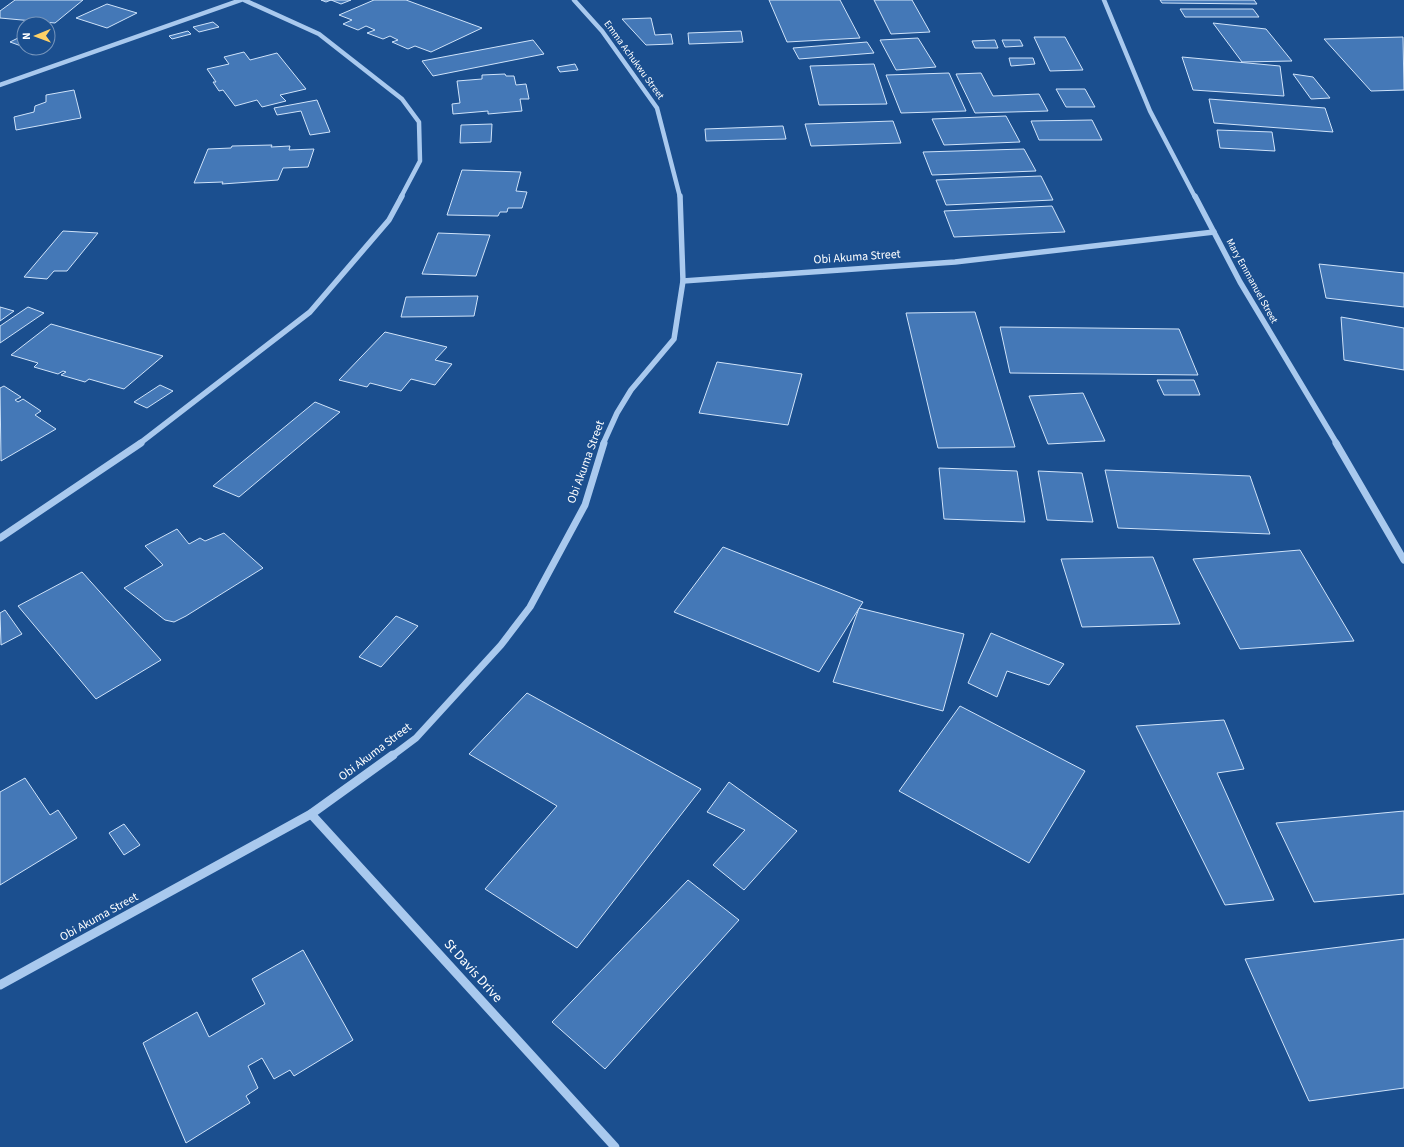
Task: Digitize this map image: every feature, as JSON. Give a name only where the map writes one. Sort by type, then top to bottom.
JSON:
[{"type":"street","points":[[0,85],[242,0],[319,34],[402,99],[419,122],[420,161],[389,220],[310,312],[146,440],[0,538]]},
{"type":"street","name":"Emma Achukwu Street","points":[[574,0],[602,31],[657,108],[680,193],[683,281]]},
{"type":"street","name":"Mary Emmanuel Street","points":[[1104,0],[1150,111],[1240,282],[1369,498],[1404,560]]},
{"type":"street","name":"Obi Akuma Street","points":[[0,985],[311,814],[416,738],[501,645],[530,607],[586,505],[603,445],[617,413],[630,390],[674,339],[683,281],[955,262],[1214,232]]},
{"type":"street","name":"St Davis Drive","points":[[311,814],[615,1147]]},
{"type":"building","points":[[15,0],[83,0],[56,22],[56,16],[16,16],[16,19],[0,18],[0,11]]},
{"type":"building","points":[[331,0],[351,0],[341,4]]},
{"type":"building","points":[[374,0],[406,0],[482,28],[431,52],[415,46],[408,49],[392,42],[398,40],[390,36],[383,39],[367,33],[375,30],[366,26],[358,30],[343,24],[352,20],[339,15]]},
{"type":"building","points":[[769,0],[840,0],[860,38],[787,42]]},
{"type":"building","points":[[874,0],[912,0],[930,32],[891,34]]},
{"type":"building","points":[[1160,0],[1254,0],[1257,4],[1162,3]]},
{"type":"building","points":[[107,4],[137,13],[107,28],[76,18]]},
{"type":"building","points":[[1180,9],[1253,9],[1259,17],[1185,17]]},
{"type":"building","points":[[651,18],[655,35],[671,34],[673,44],[646,45],[622,19]]},
{"type":"building","points":[[213,22],[219,27],[199,32],[193,27]]},
{"type":"building","points":[[1213,23],[1266,29],[1292,61],[1242,62]]},
{"type":"building","points":[[188,31],[191,34],[172,39],[169,36]]},
{"type":"building","points":[[741,31],[743,42],[689,44],[688,33]]},
{"type":"building","points":[[1034,37],[1065,37],[1083,70],[1050,71]]},
{"type":"building","points":[[1403,37],[1404,90],[1371,91],[1324,39]]},
{"type":"building","points":[[918,38],[936,67],[896,70],[880,40]]},
{"type":"building","points":[[16,39],[16,44],[10,42]]},
{"type":"building","points":[[533,40],[544,54],[433,76],[422,61]]},
{"type":"building","points":[[995,40],[998,48],[975,48],[972,41]]},
{"type":"building","points":[[1002,40],[1020,40],[1023,46],[1005,47]]},
{"type":"building","points":[[867,42],[874,53],[799,59],[793,48]]},
{"type":"building","points":[[244,52],[250,60],[277,53],[306,89],[280,95],[286,101],[262,107],[257,100],[235,106],[223,90],[219,91],[213,82],[216,82],[207,69],[229,64],[224,57]]},
{"type":"building","points":[[1182,57],[1280,66],[1284,96],[1193,90]]},
{"type":"building","points":[[1009,58],[1033,58],[1035,64],[1011,66]]},
{"type":"building","points":[[575,64],[578,70],[560,72],[557,67]]},
{"type":"building","points":[[874,64],[887,104],[819,105],[810,66]]},
{"type":"building","points":[[949,73],[966,111],[901,113],[886,75]]},
{"type":"building","points":[[981,73],[993,96],[1039,94],[1048,111],[975,113],[956,74]]},
{"type":"building","points":[[505,74],[506,76],[514,76],[516,85],[526,84],[529,99],[520,99],[522,111],[488,114],[488,111],[453,114],[452,104],[460,103],[457,81],[482,79],[482,75]]},
{"type":"building","points":[[1293,74],[1313,77],[1330,98],[1311,99]]},
{"type":"building","points":[[1056,89],[1085,89],[1095,107],[1066,107]]},
{"type":"building","points":[[74,90],[81,118],[16,130],[14,117],[34,112],[35,106],[46,102],[46,95]]},
{"type":"building","points":[[1209,99],[1325,108],[1333,132],[1214,123]]},
{"type":"building","points":[[317,100],[330,132],[310,135],[301,111],[277,115],[274,108]]},
{"type":"building","points":[[1006,116],[1020,142],[944,145],[932,119]]},
{"type":"building","points":[[1092,120],[1102,140],[1039,140],[1031,121]]},
{"type":"building","points":[[893,121],[901,143],[811,146],[805,124]]},
{"type":"building","points":[[492,124],[491,142],[460,143],[461,125]]},
{"type":"building","points":[[783,126],[786,139],[706,141],[705,129]]},
{"type":"building","points":[[1217,130],[1272,132],[1275,151],[1220,148]]},
{"type":"building","points":[[272,145],[271,147],[290,146],[289,150],[314,149],[308,167],[283,168],[278,180],[222,184],[223,182],[194,183],[208,149],[231,148],[232,146]]},
{"type":"building","points":[[1024,149],[1036,171],[932,175],[923,152]]},
{"type":"building","points":[[462,170],[521,172],[516,191],[527,192],[522,208],[508,208],[507,212],[500,212],[498,216],[447,215]]},
{"type":"building","points":[[1041,176],[1053,200],[946,205],[936,180]]},
{"type":"building","points":[[1052,206],[1065,232],[954,237],[944,211]]},
{"type":"building","points":[[63,231],[98,233],[67,271],[54,271],[47,279],[24,277]]},
{"type":"building","points":[[438,233],[490,235],[476,276],[422,274]]},
{"type":"building","points":[[1319,264],[1404,273],[1404,307],[1326,298]]},
{"type":"building","points":[[478,296],[474,316],[401,317],[406,297]]},
{"type":"building","points":[[0,307],[14,311],[0,321]]},
{"type":"building","points":[[28,307],[44,313],[0,343],[0,326]]},
{"type":"building","points":[[975,312],[1015,447],[938,448],[906,313]]},
{"type":"building","points":[[1341,317],[1404,328],[1404,370],[1344,360]]},
{"type":"building","points":[[51,324],[163,356],[124,389],[89,379],[85,382],[61,375],[66,372],[63,371],[58,374],[34,367],[38,363],[11,355]]},
{"type":"building","points":[[1000,327],[1179,329],[1198,375],[1010,373]]},
{"type":"building","points":[[385,332],[447,347],[435,360],[452,364],[435,385],[411,379],[401,391],[370,383],[367,387],[339,380]]},
{"type":"building","points":[[717,362],[802,374],[788,425],[699,413]]},
{"type":"building","points":[[1157,380],[1194,380],[1200,395],[1164,395]]},
{"type":"building","points":[[160,385],[173,391],[147,408],[134,402]]},
{"type":"building","points":[[4,386],[21,397],[15,400],[18,402],[23,399],[41,411],[35,415],[56,429],[1,461],[0,388]]},
{"type":"building","points":[[1083,393],[1105,441],[1048,444],[1029,396]]},
{"type":"building","points":[[315,402],[340,412],[239,497],[213,486]]},
{"type":"building","points":[[939,468],[1017,471],[1025,522],[944,519]]},
{"type":"building","points":[[1105,470],[1250,476],[1270,534],[1118,528]]},
{"type":"building","points":[[1038,471],[1082,473],[1093,522],[1047,520]]},
{"type":"building","points":[[177,529],[189,544],[200,538],[205,541],[224,533],[263,568],[186,616],[174,622],[165,620],[124,588],[163,565],[145,546]]},
{"type":"building","points":[[723,547],[863,602],[819,672],[674,612]]},
{"type":"building","points":[[1300,550],[1354,641],[1240,649],[1193,559]]},
{"type":"building","points":[[1153,557],[1180,624],[1082,627],[1061,559]]},
{"type":"building","points":[[82,572],[161,660],[96,699],[18,606]]},
{"type":"building","points":[[859,608],[964,634],[943,711],[833,682]]},
{"type":"building","points":[[5,610],[22,634],[1,645],[0,613]]},
{"type":"building","points":[[396,616],[418,626],[381,667],[359,657]]},
{"type":"building","points":[[991,633],[1064,664],[1049,685],[1007,671],[997,697],[968,683]]},
{"type":"building","points":[[527,693],[701,789],[577,948],[485,889],[557,806],[469,754]]},
{"type":"building","points":[[960,706],[1085,771],[1029,863],[899,791]]},
{"type":"building","points":[[1224,720],[1244,769],[1217,773],[1274,900],[1225,905],[1136,726]]},
{"type":"building","points":[[25,778],[50,815],[58,810],[77,838],[0,885],[0,792]]},
{"type":"building","points":[[729,782],[797,831],[744,890],[713,865],[745,830],[707,812]]},
{"type":"building","points":[[1404,811],[1404,894],[1314,902],[1276,823]]},
{"type":"building","points":[[124,824],[140,845],[124,855],[109,833]]},
{"type":"building","points":[[688,880],[739,920],[605,1069],[552,1022]]},
{"type":"building","points":[[1404,939],[1404,1088],[1309,1101],[1245,959]]},
{"type":"building","points":[[303,950],[353,1040],[294,1076],[290,1070],[274,1079],[262,1058],[248,1066],[258,1088],[246,1096],[250,1103],[186,1143],[143,1043],[197,1012],[209,1037],[265,1004],[252,979]]}]
